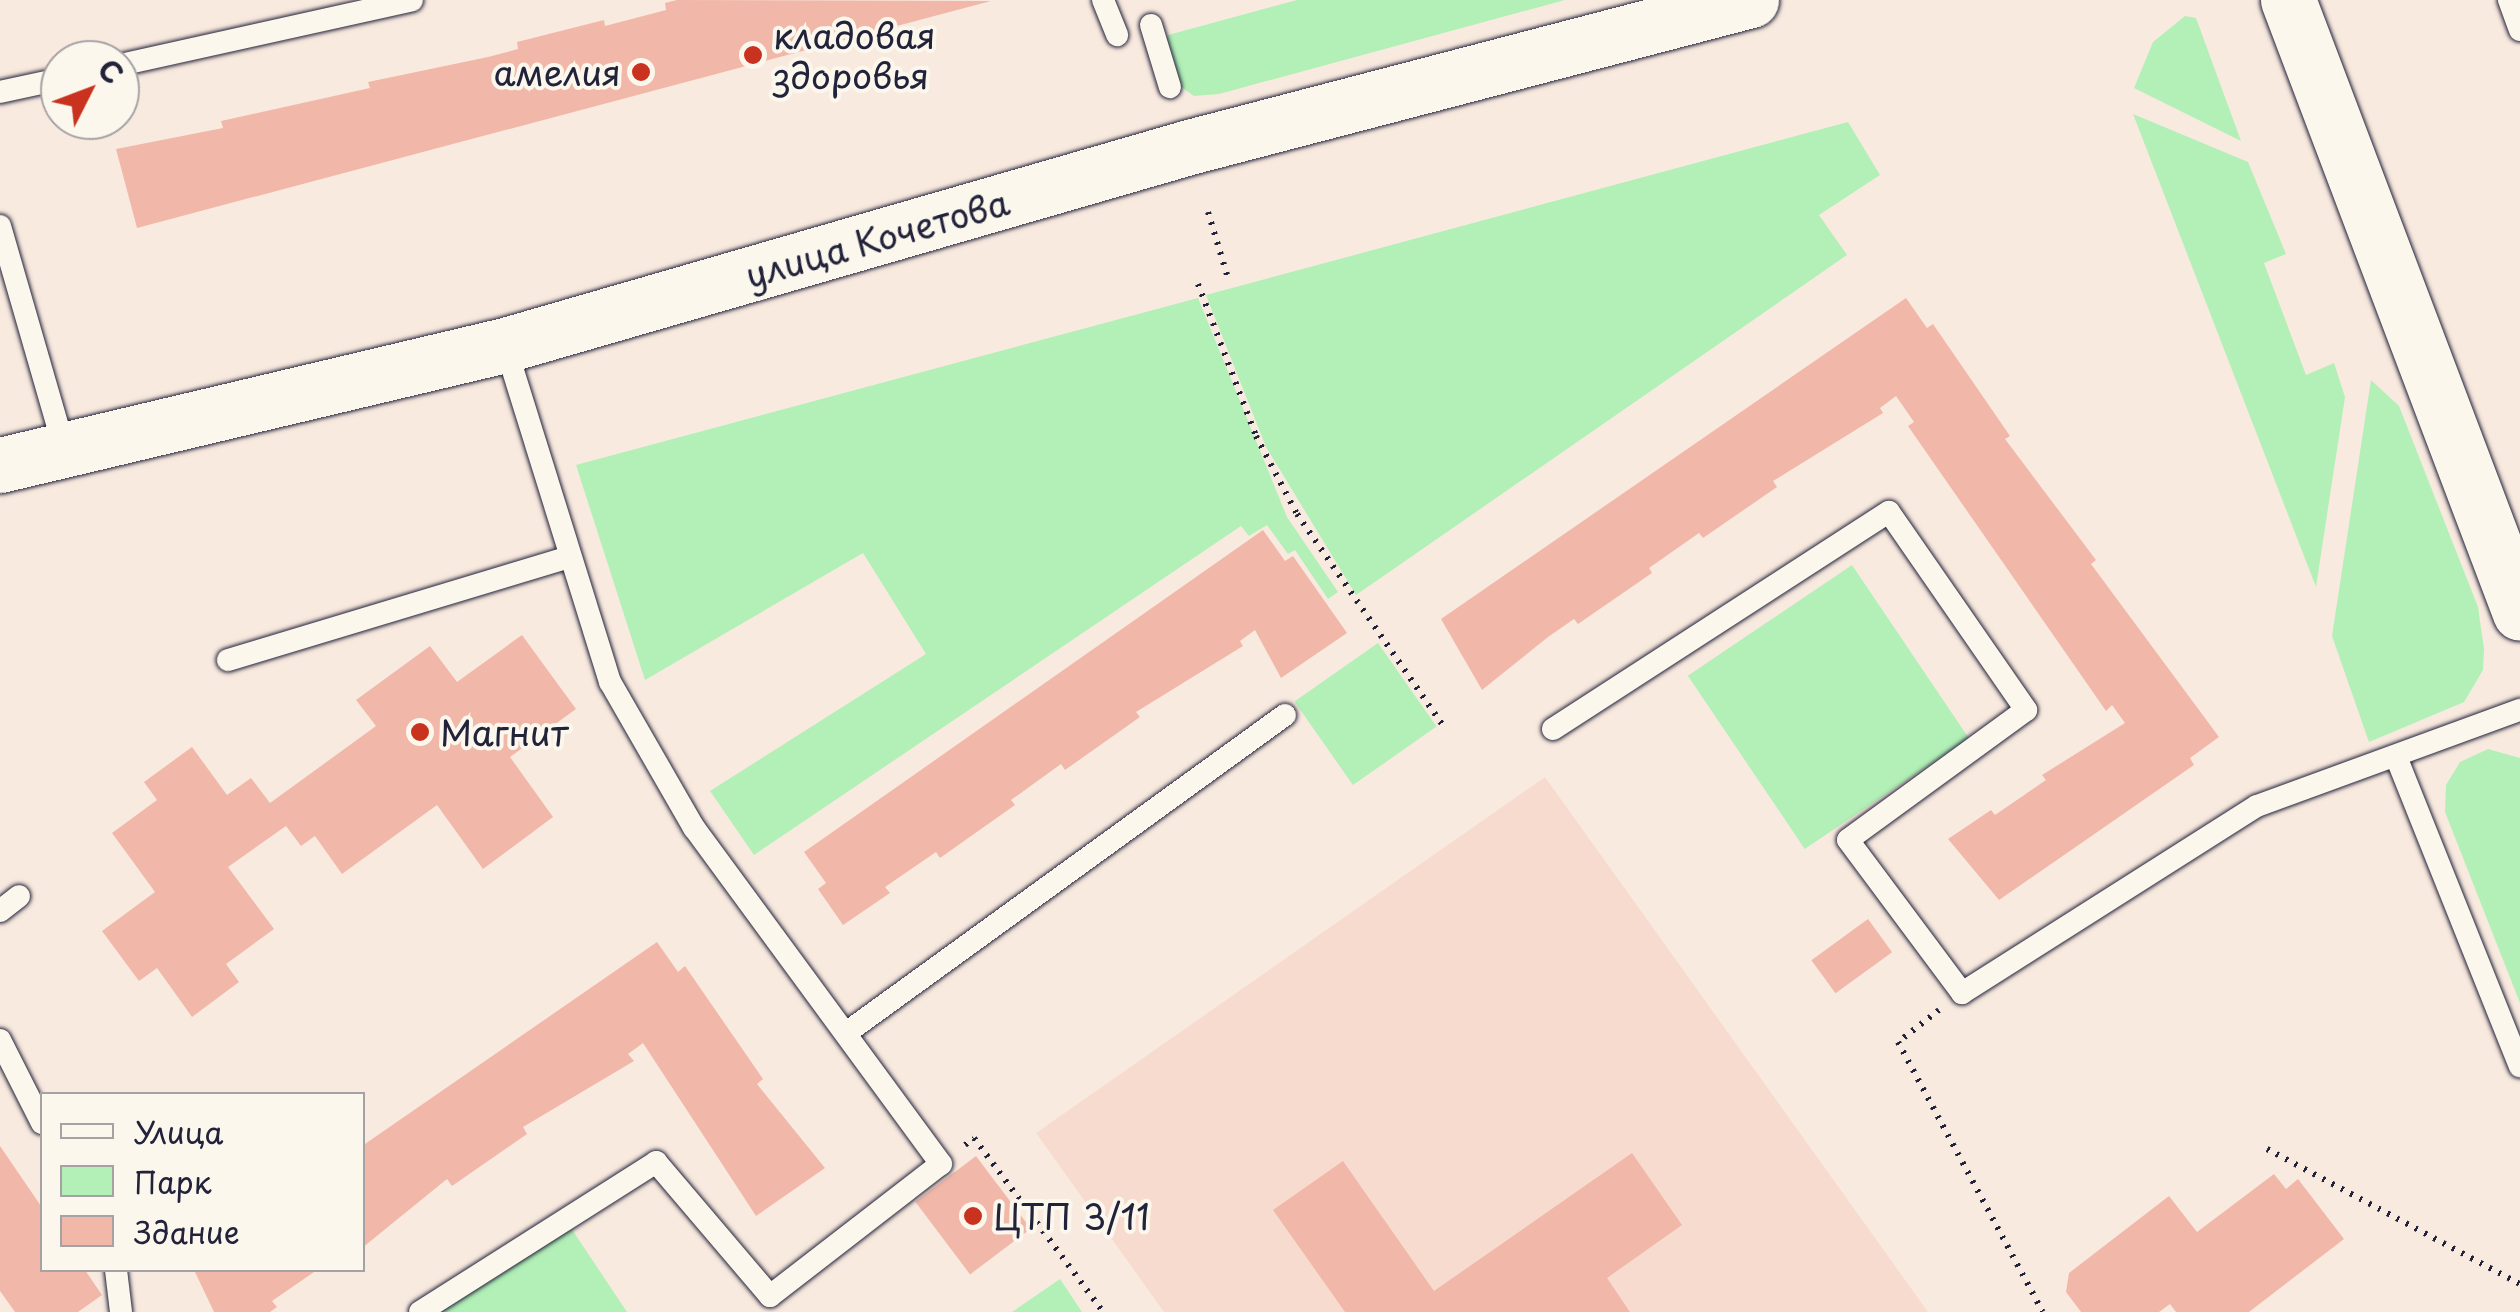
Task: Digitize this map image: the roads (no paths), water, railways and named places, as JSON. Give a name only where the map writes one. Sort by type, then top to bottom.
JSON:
[{"type":"main road","name":"улица Кочетова","points":[[0,465],[505,345],[1188,148],[1751,0]]},
{"type":"main road","points":[[2288,0],[2520,612]]},
{"type":"lane","points":[[140,61],[412,0]]},
{"type":"lane","points":[[1104,0],[1116,35]]},
{"type":"lane","points":[[2509,0],[2520,30]]},
{"type":"lane","points":[[1151,25],[1170,87]]},
{"type":"lane","points":[[0,92],[40,83]]},
{"type":"lane","points":[[0,226],[64,448]]},
{"type":"lane","points":[[420,1312],[656,1162],[770,1296],[941,1164],[694,828],[610,682],[505,345]]},
{"type":"lane","points":[[1553,729],[1889,512],[2026,710],[1848,840],[1962,993],[2257,806],[2396,759],[2520,710]]},
{"type":"lane","points":[[228,660],[568,557]]},
{"type":"lane","points":[[846,1032],[1285,716]]},
{"type":"lane","points":[[2396,759],[2520,1066]]},
{"type":"lane","points":[[0,911],[19,896]]},
{"type":"lane","points":[[0,1040],[40,1119]]},
{"type":"lane","points":[[116,1272],[121,1312]]},
{"type":"place","name":"кладовая здоровья","points":[[753,55]]},
{"type":"place","name":"амелия","points":[[641,72]]},
{"type":"place","name":"Магнит","points":[[420,732]]},
{"type":"place","name":"ЦТП 3/11","points":[[973,1216]]}]
